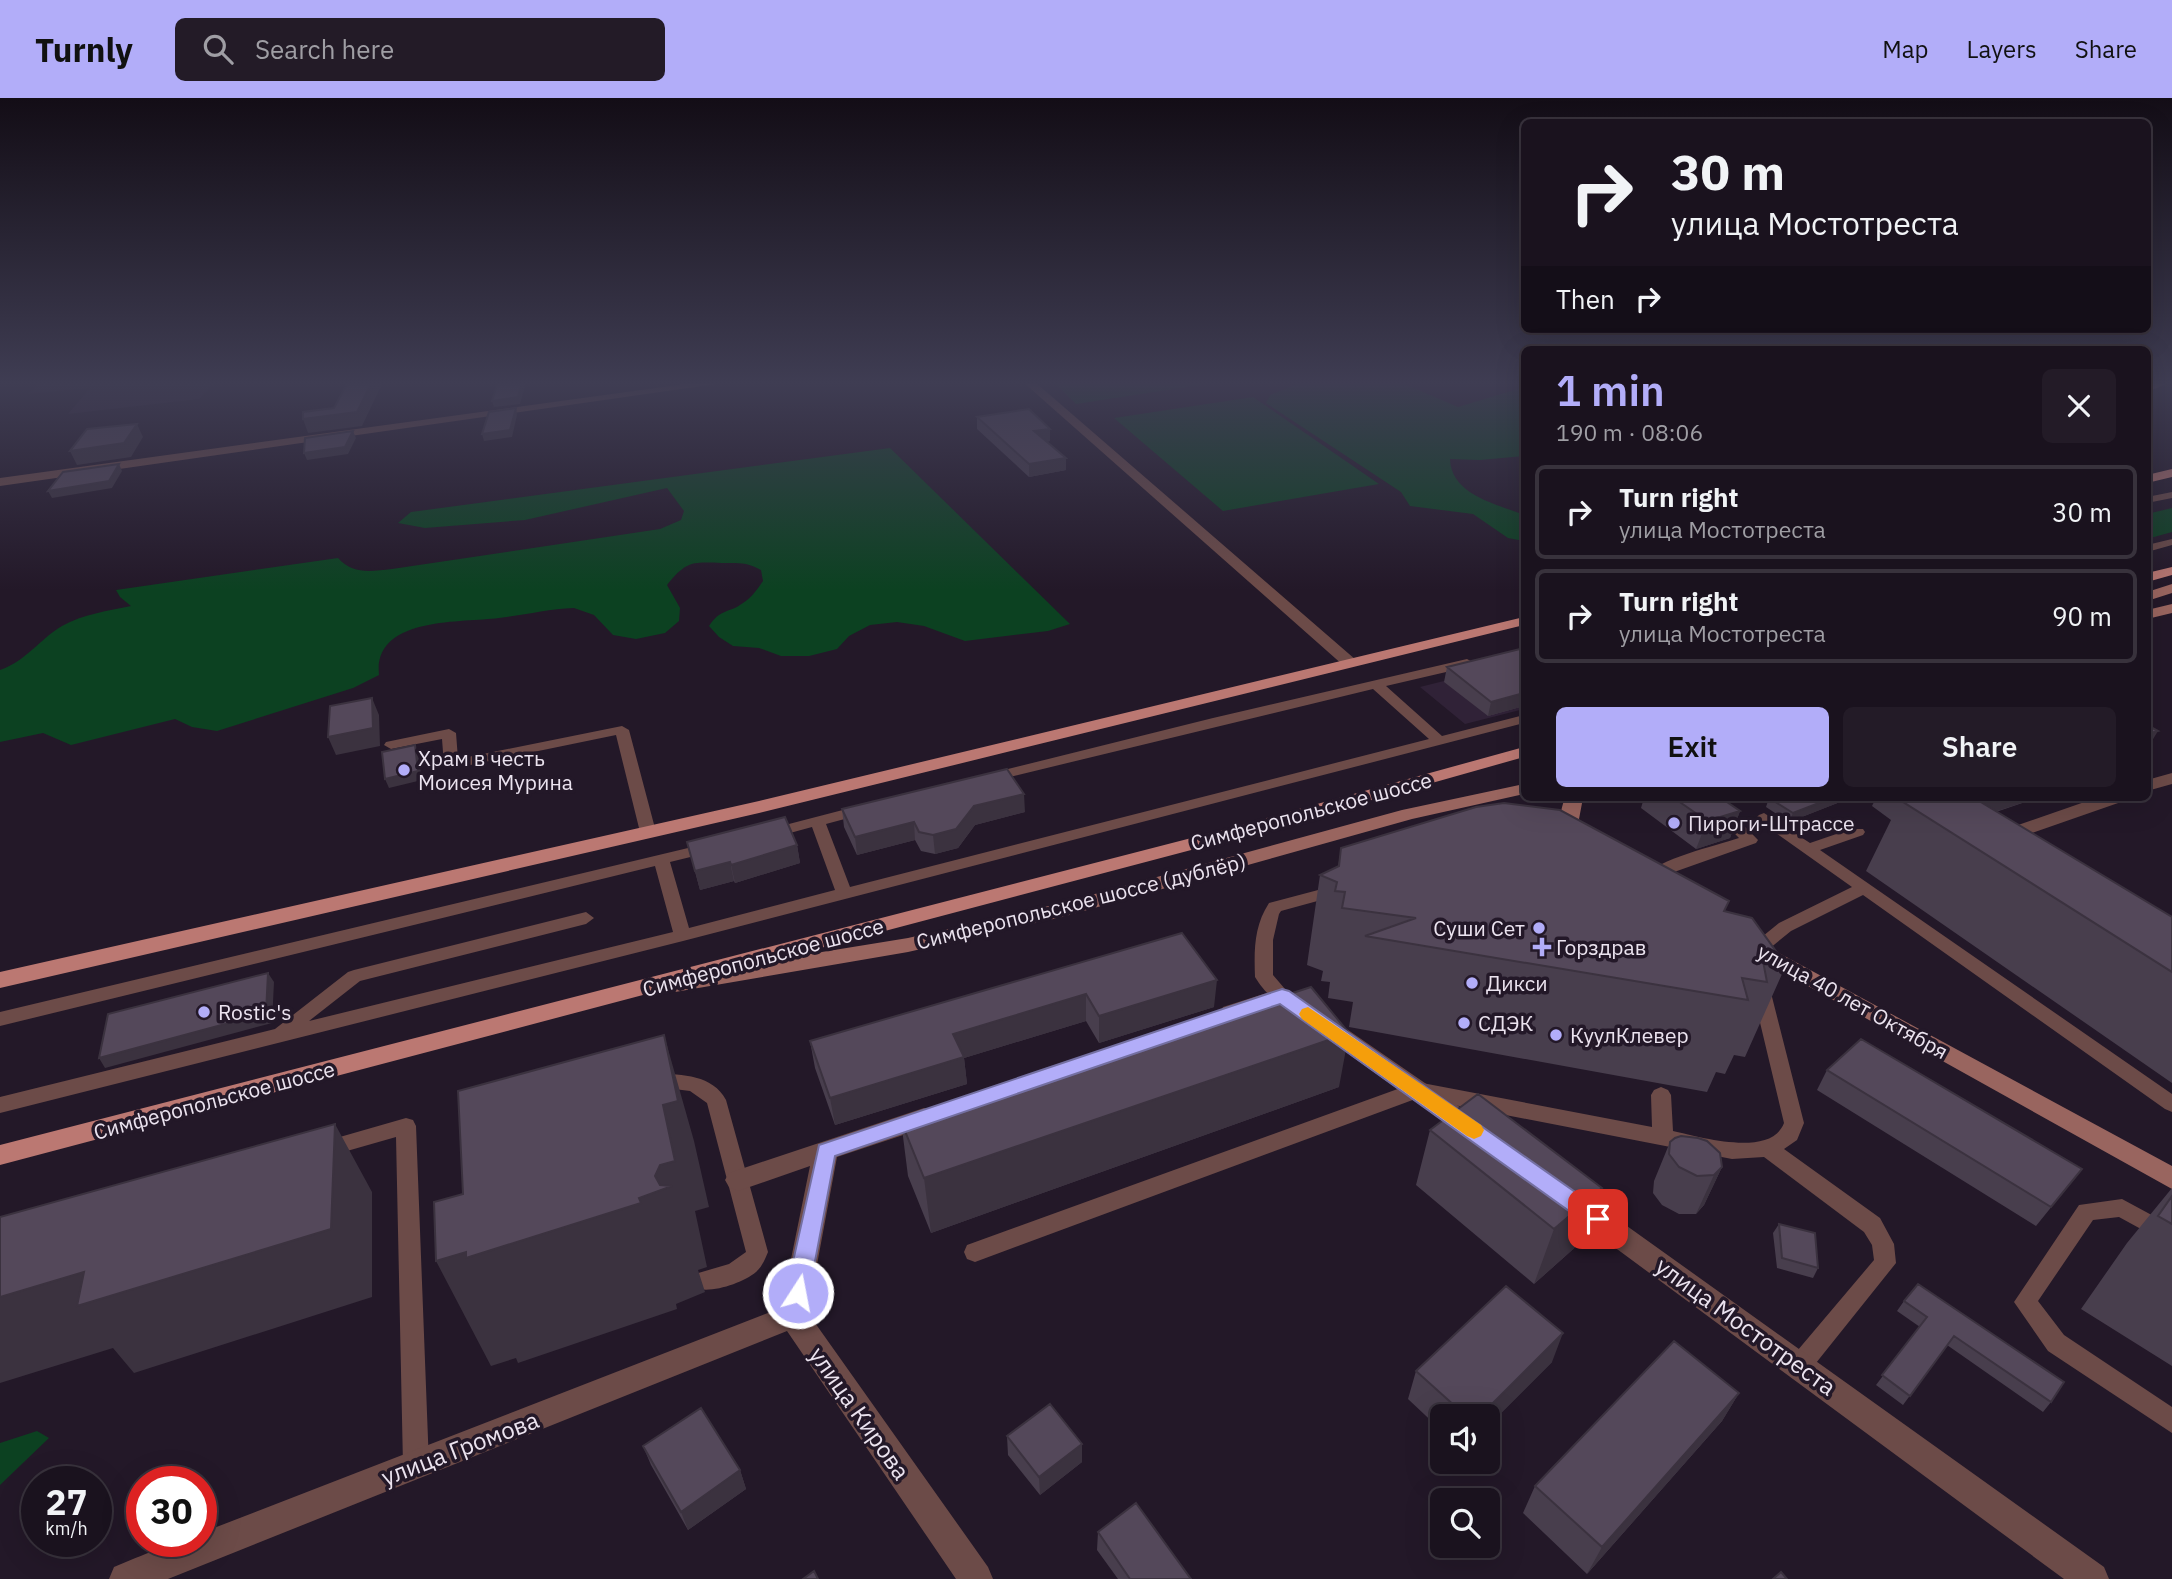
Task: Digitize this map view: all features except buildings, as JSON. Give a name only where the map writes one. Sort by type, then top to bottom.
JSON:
[{"type":"main road","points":[[2151,478],[2172,473]]},
{"type":"main road","points":[[2151,577],[2172,572]]},
{"type":"main road","points":[[2151,596],[2172,588]]},
{"type":"main road","points":[[2151,614],[2172,608]]},
{"type":"main road","points":[[0,980],[759,807],[1521,622]]},
{"type":"main road","name":"Симферопольское шоссе","points":[[0,1155],[1241,831],[1521,754]]},
{"type":"main road","name":"Симферопольское шоссе (дублёр)","points":[[632,991],[908,945],[1062,910],[1409,814],[1521,790]]},
{"type":"main road","points":[[1560,842],[1587,851],[1571,830],[1568,815],[1573,801]]},
{"type":"main road","points":[[1409,814],[1488,813],[1500,817]]},
{"type":"main road","points":[[1638,881],[1666,896]]},
{"type":"main road","name":"улица 40 лет Октября","points":[[1735,935],[2172,1178]]},
{"type":"street","points":[[0,482],[224,451]]},
{"type":"street","points":[[1107,451],[1350,663]]},
{"type":"street","points":[[2151,785],[2172,778]]},
{"type":"street","points":[[1979,845],[2105,801]]},
{"type":"street","points":[[1204,1023],[1282,996],[1496,1146]]},
{"type":"street","points":[[738,1180],[943,1111]]},
{"type":"street","points":[[793,1317],[826,1151]]},
{"type":"street","name":"улица Мостотреста","points":[[1552,1187],[2092,1579]]},
{"type":"street","name":"улица Громова","points":[[126,1579],[793,1317]]},
{"type":"street","name":"улица Кирова","points":[[793,1317],[975,1579]]},
{"type":"lane","points":[[2151,499],[2172,495]]},
{"type":"lane","points":[[2151,548],[2172,542]]},
{"type":"lane","points":[[976,782],[1484,659]]},
{"type":"lane","points":[[1376,684],[1439,741]]},
{"type":"lane","points":[[0,1105],[845,894],[1521,720]]},
{"type":"lane","points":[[391,745],[449,733],[451,765],[622,730],[648,832]]},
{"type":"lane","points":[[1638,881],[1750,840],[1719,801]]},
{"type":"lane","points":[[753,838],[884,805]]},
{"type":"lane","points":[[1764,818],[2172,1104]]},
{"type":"lane","points":[[818,821],[845,894]]},
{"type":"lane","points":[[1808,849],[1857,832]]},
{"type":"lane","points":[[0,1018],[727,844]]},
{"type":"lane","points":[[662,860],[683,935]]},
{"type":"lane","points":[[1282,996],[1264,976],[1263,952],[1269,914],[1275,907],[1350,886]]},
{"type":"lane","points":[[1758,949],[1785,927],[1864,888]]},
{"type":"lane","points":[[280,1035],[354,976],[586,918]]},
{"type":"lane","points":[[1761,989],[1788,965]]},
{"type":"lane","points":[[1740,981],[1761,989]]},
{"type":"lane","points":[[1761,989],[1794,1123],[1790,1134],[1768,1150]]},
{"type":"lane","points":[[640,1083],[665,1081],[696,1084],[708,1090],[716,1100],[757,1252],[755,1261],[747,1267],[703,1281]]},
{"type":"lane","points":[[975,1252],[1417,1090],[1732,1150],[1768,1150],[1872,1225],[1884,1244],[1885,1263],[1800,1365]]},
{"type":"lane","points":[[1661,1095],[1663,1136]]},
{"type":"lane","points":[[301,1156],[405,1126],[416,1465]]},
{"type":"lane","points":[[2172,1237],[2122,1208],[2087,1211],[2025,1302],[2056,1343],[2172,1421]]},
{"type":"shaded area","points":[[1521,662],[1521,710],[1465,724],[1420,687]]},
{"type":"green space","points":[[867,451],[893,451],[1070,624],[1048,631],[965,641],[924,626],[897,622],[870,625],[849,636],[837,649],[809,656],[781,656],[759,648],[733,646],[709,626],[717,616],[751,596],[763,581],[761,570],[742,564],[697,563],[680,571],[667,585],[680,608],[679,621],[665,633],[636,639],[613,635],[594,615],[574,608],[423,626],[404,632],[390,642],[381,656],[379,675],[353,688],[217,731],[192,727],[175,719],[71,745],[43,733],[0,742],[0,670],[18,661],[54,631],[70,622],[96,613],[131,606],[116,590],[338,558],[356,569],[392,569],[660,529],[681,520],[684,511],[667,488],[525,520],[425,528],[398,523],[411,512]]},
{"type":"green space","points":[[1153,451],[1331,451],[1379,484],[1223,511]]},
{"type":"green space","points":[[1339,451],[1521,451],[1521,456],[1480,460],[1450,459],[1452,471],[1467,490],[1521,514],[1521,540],[1508,538],[1473,514],[1410,506],[1401,492]]},
{"type":"green space","points":[[2172,508],[2172,532],[2151,538],[2151,513]]},
{"type":"green space","points":[[37,1431],[49,1438],[0,1485],[0,1443]]},
{"type":"slow traffic","points":[[1308,1014],[1474,1130]]},
{"type":"place","name":"Храм в честь Моисея Мурина","points":[[404,770]]},
{"type":"place","name":"Пироги-Штрассе","points":[[1674,823]]},
{"type":"place","name":"Суши Сет","points":[[1539,928]]},
{"type":"place","name":"Горздрав","points":[[1542,947]]},
{"type":"place","name":"Дикси","points":[[1472,983]]},
{"type":"place","name":"Rostic's","points":[[204,1012]]},
{"type":"place","name":"СДЭК","points":[[1464,1023]]},
{"type":"place","name":"КуулКлевер","points":[[1556,1035]]},
{"type":"route","points":[[798,1293],[826,1151],[1282,996],[1598,1219]]}]
